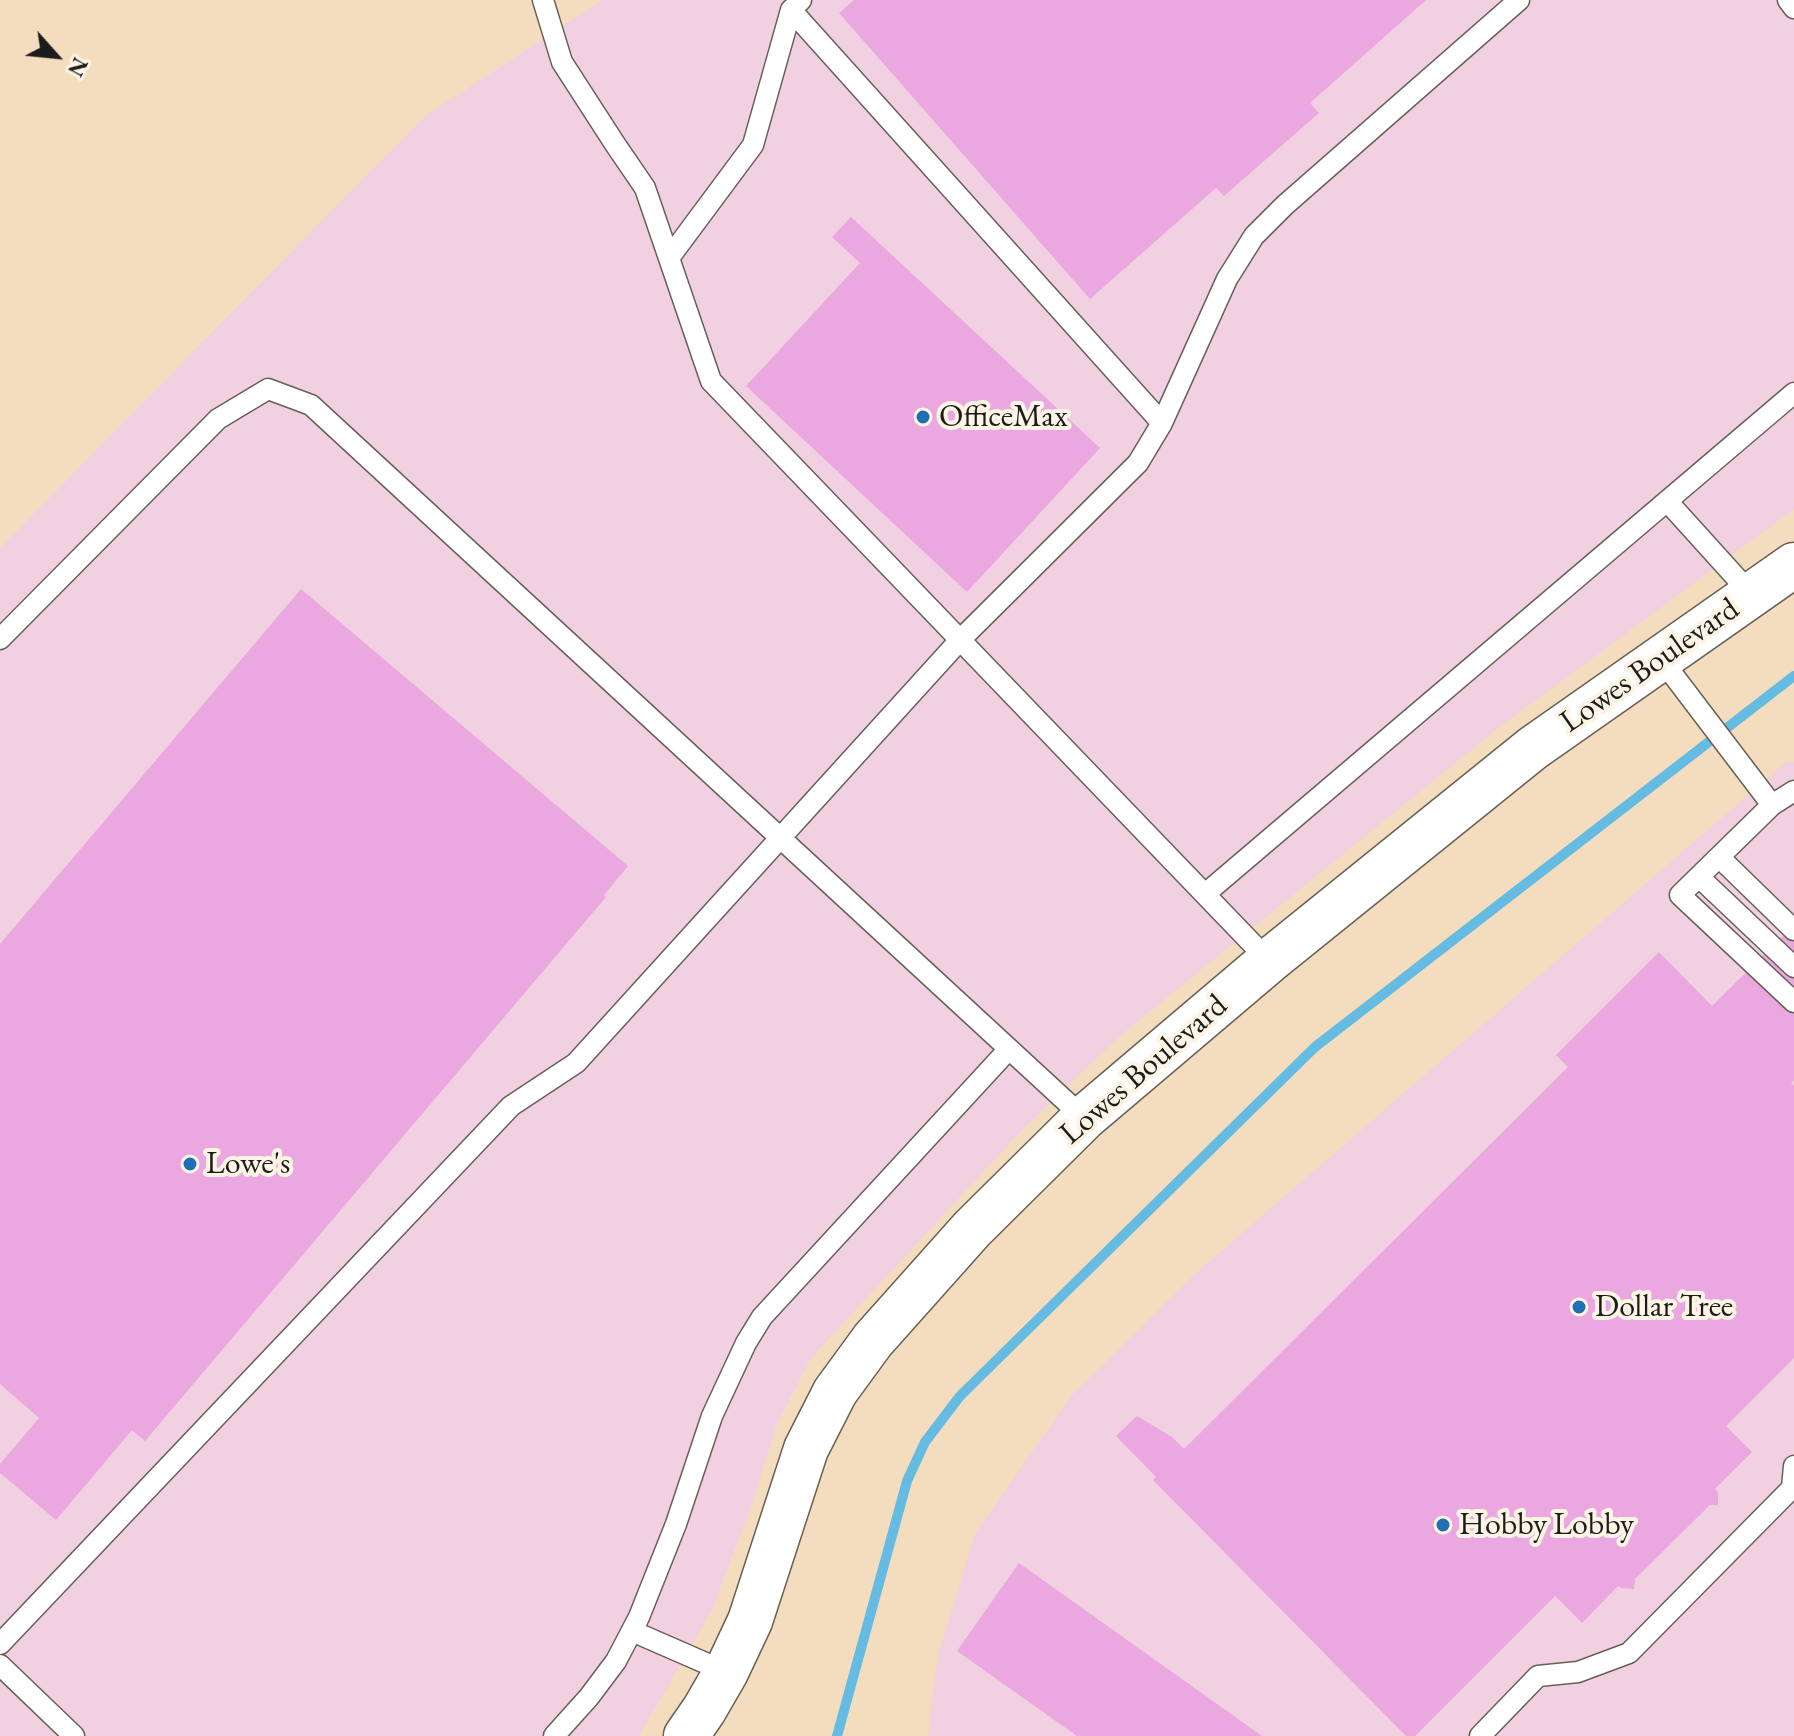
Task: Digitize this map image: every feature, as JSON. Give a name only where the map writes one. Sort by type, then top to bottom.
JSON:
[{"type":"street","name":"Lowes Boulevard","points":[[686,1736],[726,1672],[750,1621],[806,1449],[835,1392],[873,1340],[972,1229],[1084,1118],[1269,961],[1533,748],[1673,675],[1752,595],[1794,565]]},
{"type":"lane","points":[[543,0],[562,62],[645,188],[711,381],[1269,961]]},
{"type":"lane","points":[[0,1644],[511,1106],[576,1063],[960,640],[1138,463],[1162,423],[1227,279],[1254,236],[1285,205],[1519,0]]},
{"type":"lane","points":[[1788,0],[1794,8]]},
{"type":"lane","points":[[669,258],[753,145],[796,5]]},
{"type":"lane","points":[[796,5],[1162,423]]},
{"type":"lane","points":[[0,639],[218,419],[268,389],[311,405],[1084,1118]]},
{"type":"lane","points":[[1205,894],[1794,393]]},
{"type":"lane","points":[[1667,501],[1752,595]]},
{"type":"lane","points":[[1673,675],[1772,805]]},
{"type":"lane","points":[[1794,791],[1772,805],[1680,895],[1794,1002]]},
{"type":"lane","points":[[1719,857],[1794,930]]},
{"type":"lane","points":[[1699,877],[1794,967]]},
{"type":"lane","points":[[554,1736],[616,1661],[632,1631],[676,1524],[712,1416],[746,1343],[762,1317],[1009,1049]]},
{"type":"lane","points":[[1480,1736],[1538,1676],[1578,1672],[1629,1653],[1792,1488],[1794,1466]]},
{"type":"lane","points":[[632,1631],[726,1672]]},
{"type":"lane","points":[[0,1665],[74,1736]]},
{"type":"shaded area","points":[[602,0],[1794,0],[1794,509],[1497,729],[1121,1035],[1020,1132],[811,1358],[776,1426],[752,1504],[712,1610],[639,1736],[0,1736],[0,548],[424,117]]},
{"type":"shaded area","points":[[1794,762],[1794,1736],[928,1736],[938,1656],[975,1534],[1071,1396],[1196,1273],[1785,763]]},
{"type":"building","points":[[854,0],[1426,0],[1310,103],[1319,113],[1224,196],[1216,188],[1090,299],[839,13]]},
{"type":"building","name":"OfficeMax","points":[[851,217],[1100,448],[967,592],[746,386],[860,263],[832,237]]},
{"type":"building","name":"Lowe's","points":[[301,589],[628,866],[604,895],[606,897],[145,1441],[132,1430],[56,1520],[0,1473],[0,1464],[39,1418],[0,1384],[0,944]]},
{"type":"building","points":[[1794,925],[1794,1080],[1791,1083],[1794,1086],[1794,1358],[1726,1426],[1752,1452],[1715,1489],[1718,1505],[1710,1505],[1635,1579],[1634,1589],[1618,1586],[1582,1623],[1555,1596],[1415,1736],[1406,1736],[1153,1480],[1156,1477],[1116,1436],[1137,1416],[1172,1437],[1184,1449],[1568,1067],[1556,1055],[1659,952],[1712,1006]]},
{"type":"building","points":[[1019,1563],[1262,1736],[1077,1736],[957,1651]]},
{"type":"waterway","points":[[837,1736],[907,1481],[925,1442],[960,1396],[1315,1047],[1794,676]]},
{"type":"place","name":"OfficeMax","points":[[923,417]]},
{"type":"place","name":"Lowe's","points":[[190,1164]]},
{"type":"place","name":"Dollar Tree","points":[[1579,1307]]},
{"type":"place","name":"Hobby Lobby","points":[[1443,1525]]}]
